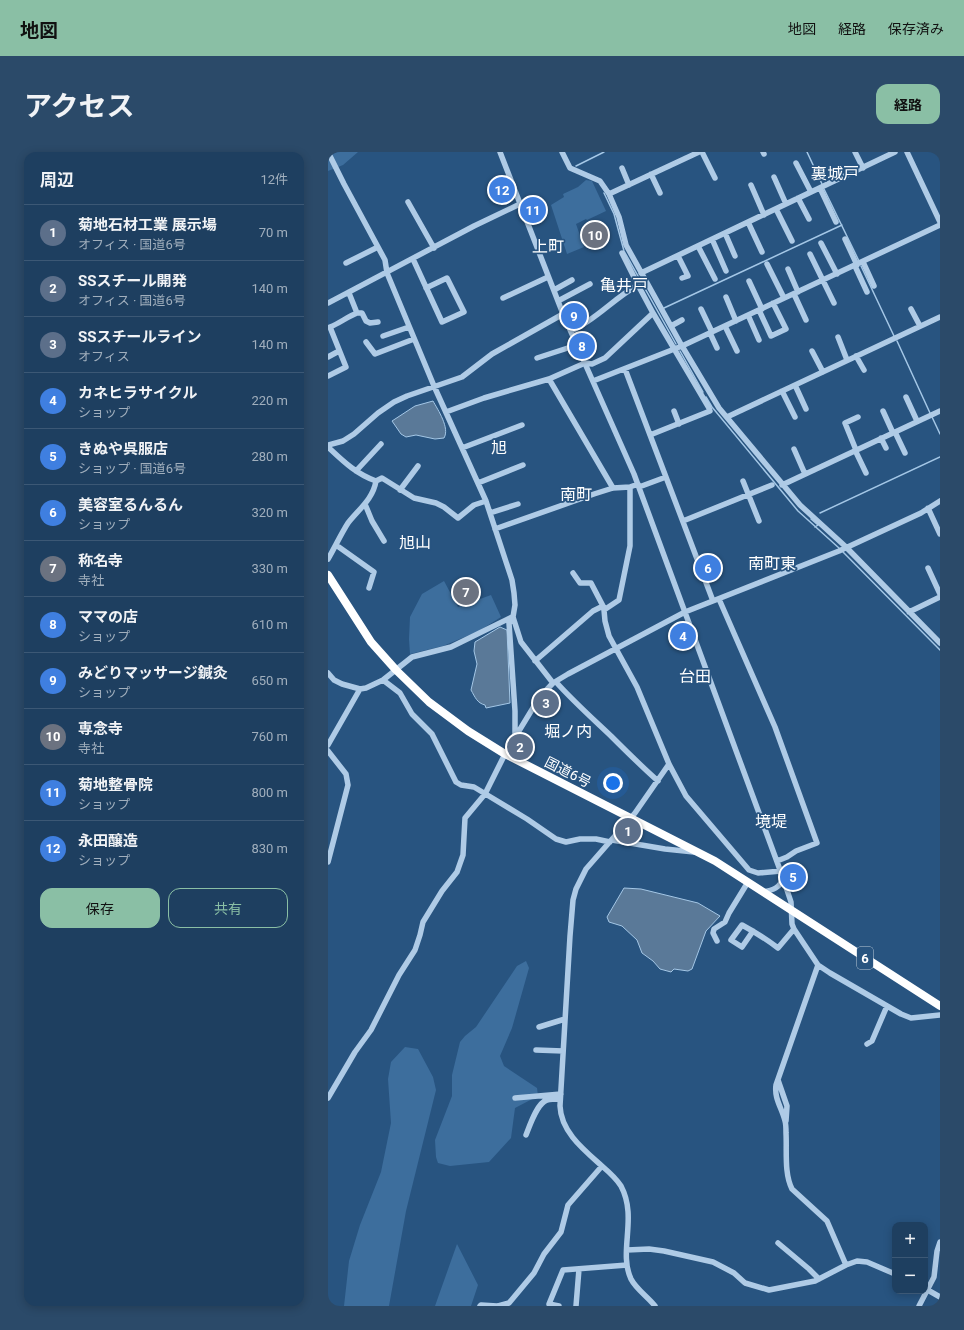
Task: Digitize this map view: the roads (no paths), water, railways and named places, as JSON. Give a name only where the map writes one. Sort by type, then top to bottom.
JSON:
[{"type":"highway","name":"国道6号","points":[[328,575],[371,642],[396,670],[429,702],[468,731],[505,754],[715,861],[940,1006]]},
{"type":"street","points":[[328,152],[385,260],[387,273],[409,327],[486,501],[496,529],[512,580],[514,593],[515,605],[513,617],[509,623],[515,711],[515,739]]},
{"type":"street","points":[[500,152],[563,314],[638,485],[781,871],[791,902],[792,924],[794,929],[818,965],[886,1006],[911,1018],[940,1015]]},
{"type":"street","points":[[562,152],[570,168],[600,181],[609,194],[619,217],[626,245],[715,402],[800,505],[846,548],[940,643]]},
{"type":"street","points":[[609,194],[651,174],[687,154],[699,152]]},
{"type":"street","points":[[702,152],[715,178]]},
{"type":"street","points":[[855,152],[863,168]]},
{"type":"street","points":[[641,273],[895,152]]},
{"type":"street","points":[[907,152],[940,222]]},
{"type":"street","points":[[796,163],[811,192]]},
{"type":"street","points":[[622,168],[629,185]]},
{"type":"street","points":[[651,174],[660,193]]},
{"type":"street","points":[[774,176],[786,204]]},
{"type":"street","points":[[751,185],[764,215]]},
{"type":"street","points":[[820,188],[836,222]]},
{"type":"street","points":[[798,198],[809,219]]},
{"type":"street","points":[[408,202],[434,248]]},
{"type":"street","points":[[328,303],[520,204]]},
{"type":"street","points":[[776,209],[792,241]]},
{"type":"street","points":[[748,222],[762,252]]},
{"type":"street","points":[[593,381],[682,346],[940,225]]},
{"type":"street","points":[[725,233],[736,256]]},
{"type":"street","points":[[712,239],[726,271]]},
{"type":"street","points":[[845,239],[867,292]]},
{"type":"street","points":[[821,243],[837,274]]},
{"type":"street","points":[[698,246],[715,279]]},
{"type":"street","points":[[346,263],[378,247]]},
{"type":"street","points":[[622,253],[653,313],[710,411],[650,434]]},
{"type":"street","points":[[810,254],[834,303]]},
{"type":"street","points":[[678,256],[688,276],[682,278]]},
{"type":"street","points":[[413,259],[426,288],[442,322],[464,312],[447,278],[426,288]]},
{"type":"street","points":[[863,262],[874,286]]},
{"type":"street","points":[[767,264],[784,298]]},
{"type":"street","points":[[788,270],[806,320]]},
{"type":"street","points":[[503,298],[548,277]]},
{"type":"street","points":[[554,290],[572,280]]},
{"type":"street","points":[[749,281],[771,336],[786,329],[773,303]]},
{"type":"street","points":[[558,301],[590,284]]},
{"type":"street","points":[[571,331],[579,328],[598,315],[638,285]]},
{"type":"street","points":[[349,292],[357,313]]},
{"type":"street","points":[[726,297],[736,321]]},
{"type":"street","points":[[911,308],[920,326]]},
{"type":"street","points":[[701,309],[718,348]]},
{"type":"street","points":[[328,376],[346,367],[330,327],[357,313],[362,313],[366,321],[370,323],[378,322]]},
{"type":"street","points":[[446,412],[484,398],[549,379],[585,363],[592,364],[605,358],[653,313]]},
{"type":"street","points":[[376,481],[346,465],[328,446],[343,441],[354,434],[378,412],[394,402],[406,396],[462,377],[492,354],[563,314]]},
{"type":"street","points":[[748,315],[759,340]]},
{"type":"street","points":[[727,417],[940,317]]},
{"type":"street","points":[[671,326],[682,320]]},
{"type":"street","points":[[725,326],[737,351]]},
{"type":"street","points":[[382,336],[409,327]]},
{"type":"street","points":[[838,337],[847,360]]},
{"type":"street","points":[[366,342],[375,354],[414,339]]},
{"type":"street","points":[[538,358],[577,345]]},
{"type":"street","points":[[328,357],[340,351]]},
{"type":"street","points":[[812,351],[823,372]]},
{"type":"street","points":[[856,356],[864,370]]},
{"type":"street","points":[[625,369],[704,577],[775,727],[817,843],[796,851],[777,861]]},
{"type":"street","points":[[549,379],[613,488]]},
{"type":"street","points":[[795,385],[806,409]]},
{"type":"street","points":[[782,391],[795,417]]},
{"type":"street","points":[[906,397],[918,421]]},
{"type":"street","points":[[674,411],[679,424]]},
{"type":"street","points":[[883,411],[905,453]]},
{"type":"street","points":[[782,485],[940,411]]},
{"type":"street","points":[[858,417],[845,423],[866,473]]},
{"type":"street","points":[[462,448],[522,425]]},
{"type":"street","points":[[881,438],[886,448]]},
{"type":"street","points":[[356,471],[381,444]]},
{"type":"street","points":[[794,449],[805,474]]},
{"type":"street","points":[[478,483],[523,465]]},
{"type":"street","points":[[400,490],[418,466]]},
{"type":"street","points":[[496,529],[613,488],[630,487],[666,477]]},
{"type":"street","points":[[376,481],[382,478],[414,498],[436,503],[444,507],[458,518],[464,515],[474,505],[486,501]]},
{"type":"street","points":[[328,559],[348,524],[365,504],[375,489],[376,481]]},
{"type":"street","points":[[744,481],[759,521]]},
{"type":"street","points":[[683,521],[772,485]]},
{"type":"street","points":[[535,661],[583,618],[593,611],[604,608],[619,600],[630,546],[630,487]]},
{"type":"street","points":[[328,1098],[355,1052],[371,1030],[399,975],[414,950],[423,922],[442,891],[457,872],[463,855],[465,818],[485,794],[505,754],[539,698],[555,682],[685,612],[846,548],[920,513],[940,501]]},
{"type":"street","points":[[365,504],[372,521],[384,542]]},
{"type":"street","points":[[490,513],[518,504]]},
{"type":"street","points":[[928,508],[940,534]]},
{"type":"street","points":[[336,545],[374,572],[369,588]]},
{"type":"street","points":[[928,568],[940,594]]},
{"type":"street","points":[[704,577],[718,572]]},
{"type":"street","points":[[573,573],[580,583],[591,583],[604,608],[605,621],[609,636],[637,686],[669,764],[686,796],[749,870],[758,873],[781,871]]},
{"type":"street","points":[[909,612],[940,597]]},
{"type":"street","points":[[513,617],[521,642],[535,661],[571,699],[658,781]]},
{"type":"street","points":[[328,672],[334,680],[360,689],[383,680],[412,657],[451,647],[513,617]]},
{"type":"street","points":[[383,680],[400,693],[412,714],[432,734],[456,782],[461,785],[474,787],[527,819],[556,839],[566,842],[580,839],[596,839],[698,852]]},
{"type":"street","points":[[328,745],[360,689]]},
{"type":"street","points":[[328,751],[346,774],[348,785],[328,862]]},
{"type":"street","points":[[655,1306],[633,1283],[627,1265],[627,1200],[617,1180],[569,1134],[560,1113],[560,1096],[573,900],[576,889],[586,869],[630,818],[669,764]]},
{"type":"street","points":[[764,892],[779,887],[783,878]]},
{"type":"street","points":[[717,941],[713,933],[714,929],[725,922],[748,882]]},
{"type":"street","points":[[753,931],[764,937],[778,948],[794,929]]},
{"type":"street","points":[[786,1122],[777,1101],[775,1091],[818,965]]},
{"type":"street","points":[[866,1044],[872,1041],[886,1006]]},
{"type":"street","points":[[539,1027],[565,1018]]},
{"type":"street","points":[[536,1050],[563,1051]]},
{"type":"street","points":[[778,1079],[787,1106],[787,1162],[790,1184],[796,1193],[827,1221],[846,1265]]},
{"type":"street","points":[[515,1098],[560,1096]]},
{"type":"street","points":[[526,1134],[543,1102],[560,1096]]},
{"type":"street","points":[[480,1306],[497,1306],[512,1303],[534,1273],[544,1254],[561,1232],[568,1205],[602,1166]]},
{"type":"street","points":[[928,1287],[934,1277],[937,1251],[940,1242]]},
{"type":"street","points":[[778,1243],[819,1279]]},
{"type":"street","points":[[627,1250],[664,1250],[712,1262],[734,1273],[745,1283],[769,1290],[796,1286],[819,1279],[846,1265],[862,1260],[892,1273]]},
{"type":"street","points":[[559,1306],[549,1304],[563,1270],[627,1265]]},
{"type":"street","points":[[576,1306],[579,1269]]},
{"type":"street","points":[[928,1290],[940,1297]]},
{"type":"street","points":[[919,1306],[925,1294]]},
{"type":"waterway","points":[[576,166],[604,152]]},
{"type":"waterway","points":[[807,152],[822,184]]},
{"type":"waterway","points":[[824,189],[859,261]]},
{"type":"waterway","points":[[604,193],[614,214],[624,251],[676,344]]},
{"type":"waterway","points":[[664,308],[842,225]]},
{"type":"waterway","points":[[861,266],[894,336]]},
{"type":"waterway","points":[[897,341],[930,413]]},
{"type":"waterway","points":[[680,351],[703,392]]},
{"type":"waterway","points":[[706,397],[712,407],[798,511],[839,548]]},
{"type":"waterway","points":[[932,417],[940,434]]},
{"type":"waterway","points":[[820,513],[940,457]]},
{"type":"waterway","points":[[811,519],[818,525],[815,527]]},
{"type":"waterway","points":[[843,552],[940,650]]},
{"type":"place","name":"永田醸造","points":[[502,190]]},
{"type":"place","name":"菊地整骨院","points":[[533,210]]},
{"type":"place","name":"専念寺","points":[[595,235]]},
{"type":"place","name":"みどりマッサージ鍼灸","points":[[574,316]]},
{"type":"place","name":"ママの店","points":[[582,346]]},
{"type":"place","name":"美容室るんるん","points":[[708,568]]},
{"type":"place","name":"称名寺","points":[[466,592]]},
{"type":"place","name":"カネヒラサイクル","points":[[683,636]]},
{"type":"place","name":"SSスチールライン","points":[[546,703]]},
{"type":"place","name":"SSスチール開発","points":[[520,747]]},
{"type":"place","name":"菊地石材工業 展示場","points":[[628,831]]},
{"type":"place","name":"きぬや呉服店","points":[[793,877]]},
{"type":"district","name":"裏城戸","points":[[835,173]]},
{"type":"district","name":"上町","points":[[548,246]]},
{"type":"district","name":"亀井戸","points":[[624,285]]},
{"type":"district","name":"旭","points":[[499,447]]},
{"type":"district","name":"南町","points":[[576,494]]},
{"type":"district","name":"旭山","points":[[415,542]]},
{"type":"district","name":"南町東","points":[[772,563]]},
{"type":"district","name":"台田","points":[[695,676]]},
{"type":"district","name":"堀ノ内","points":[[568,731]]},
{"type":"district","name":"境堤","points":[[771,821]]}]
